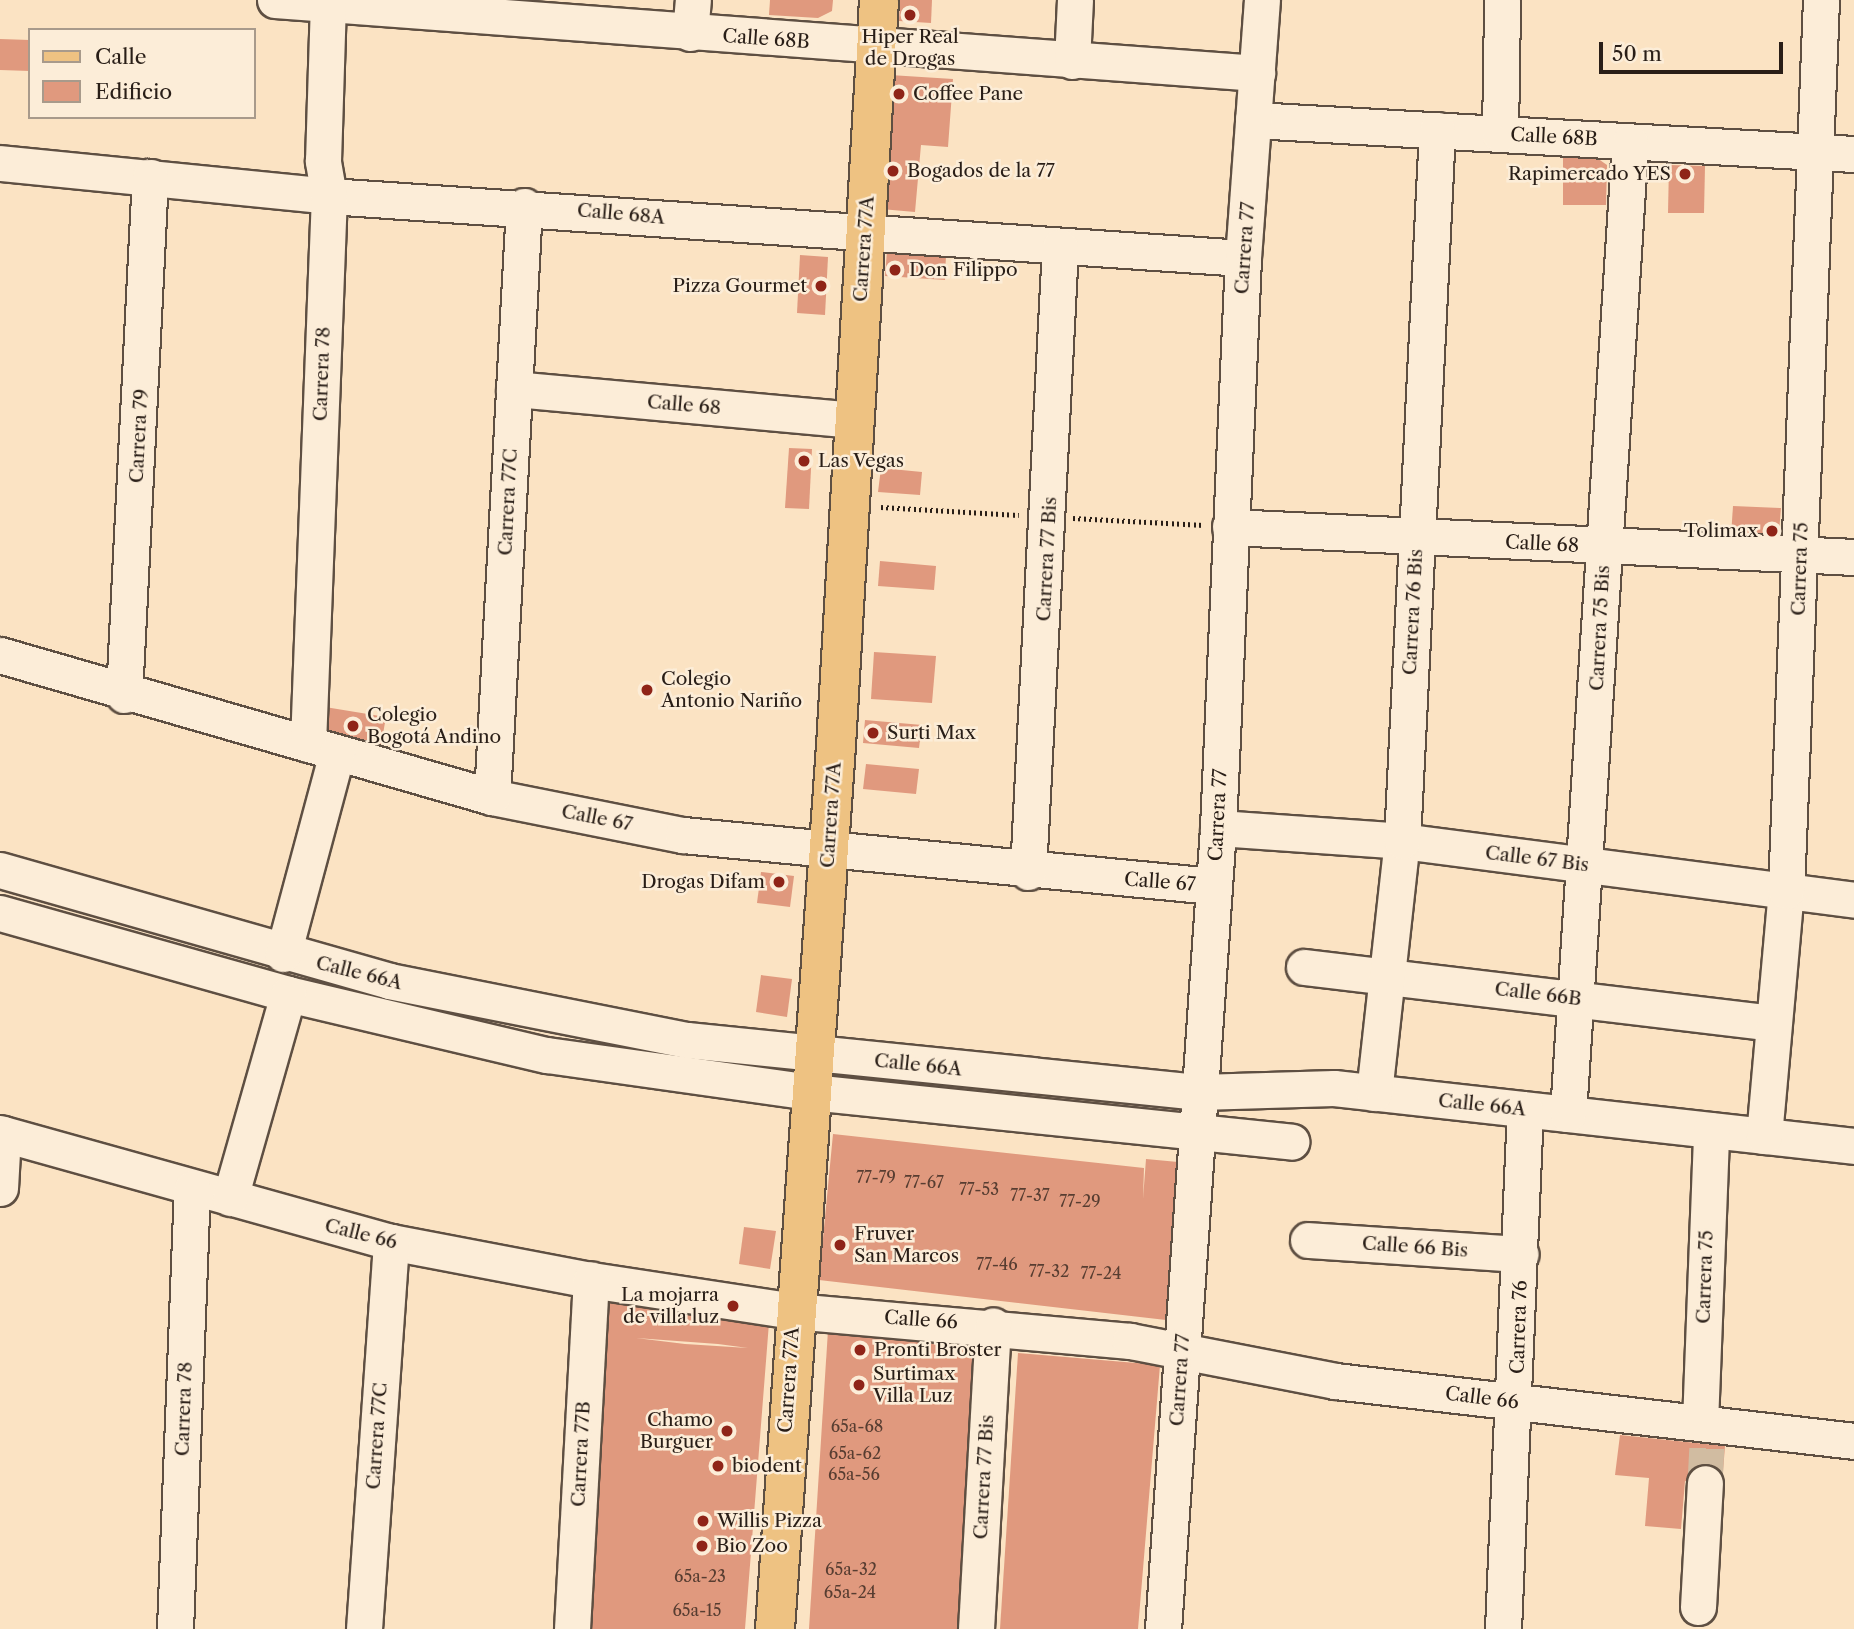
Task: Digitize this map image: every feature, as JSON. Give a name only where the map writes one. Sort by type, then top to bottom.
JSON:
[{"type":"main road","name":"Carrera 77A","points":[[775,1629],[794,1311],[829,849],[879,0]]},
{"type":"street","name":"Calle 68B","points":[[275,0],[691,17],[876,47],[1257,73]]},
{"type":"street","points":[[1072,61],[1075,0]]},
{"type":"street","name":"Carrera 77","points":[[1163,1629],[1195,1133],[1219,828],[1243,258],[1262,0]]},
{"type":"street","points":[[1500,134],[1502,0]]},
{"type":"street","name":"Carrera 75","points":[[1764,1136],[1786,891],[1821,0]]},
{"type":"street","name":"Carrera 78","points":[[283,954],[323,748],[329,196],[323,161],[333,3]]},
{"type":"street","name":"Calle 68B","points":[[1253,120],[1854,153]]},
{"type":"street","name":"Carrera 76 Bis","points":[[1374,1093],[1390,976],[1402,841],[1437,130]]},
{"type":"street","name":"Carrera 75 Bis","points":[[1568,1115],[1630,142]]},
{"type":"street","name":"Calle 68A","points":[[0,163],[329,196],[524,206],[865,233],[1243,258]]},
{"type":"street","name":"Carrera 79","points":[[124,695],[150,177]]},
{"type":"street","name":"Carrera 77C","points":[[492,797],[524,206]]},
{"type":"street","name":"Carrera 77 Bis","points":[[1028,872],[1060,247]]},
{"type":"street","name":"Calle 68","points":[[514,389],[854,420]]},
{"type":"street","name":"Calle 68","points":[[1230,527],[1854,558]]},
{"type":"street","name":"Calle 67","points":[[0,655],[124,695],[492,797],[683,835],[1028,872],[1213,886]]},
{"type":"street","name":"Calle 67 Bis","points":[[1219,828],[1402,841],[1854,900]]},
{"type":"street","name":"Calle 66A","points":[[0,870],[283,954],[577,1023],[813,1073],[1195,1133],[1291,1142]]},
{"type":"street","name":"Calle 66A","points":[[0,913],[288,994],[547,1055],[813,1073],[1199,1092],[1374,1093],[1854,1146]]},
{"type":"street","name":"Calle 66B","points":[[1304,967],[1773,1023]]},
{"type":"street","points":[[230,1199],[288,994]]},
{"type":"street","name":"Carrera 76","points":[[1503,1629],[1517,1402],[1525,1110]]},
{"type":"street","name":"Carrera 75","points":[[1705,1430],[1711,1130]]},
{"type":"street","points":[[0,1188],[2,1134]]},
{"type":"street","name":"Calle 66","points":[[2,1134],[391,1242],[591,1279],[794,1311],[993,1325],[1182,1349],[1335,1381],[1517,1402],[1705,1430],[1854,1441]]},
{"type":"street","name":"Carrera 78","points":[[175,1629],[192,1188]]},
{"type":"street","name":"Calle 66 Bis","points":[[1308,1240],[1521,1254]]},
{"type":"street","name":"Carrera 77C","points":[[364,1629],[391,1242]]},
{"type":"street","name":"Carrera 77B","points":[[572,1629],[591,1279]]},
{"type":"street","name":"Carrera 77 Bis","points":[[976,1629],[993,1325]]},
{"type":"street","points":[[1699,1607],[1705,1483]]},
{"type":"building","points":[[770,0],[833,0],[832,11],[818,18],[769,15]]},
{"type":"building","points":[[900,0],[932,0],[931,23],[899,21]]},
{"type":"building","points":[[0,39],[28,40],[28,71],[0,70]]},
{"type":"building","points":[[890,75],[953,79],[948,147],[921,145],[915,212],[881,209]]},
{"type":"building","points":[[1563,157],[1597,158],[1607,165],[1606,205],[1563,205]]},
{"type":"building","points":[[1669,165],[1705,166],[1704,213],[1668,213]]},
{"type":"building","points":[[887,251],[946,254],[945,280],[885,276]]},
{"type":"building","points":[[800,255],[828,257],[825,315],[797,313]]},
{"type":"building","points":[[789,448],[812,449],[809,509],[785,508]]},
{"type":"building","points":[[881,468],[922,472],[920,495],[878,492]]},
{"type":"building","points":[[1733,506],[1781,508],[1779,532],[1773,539],[1731,536]]},
{"type":"building","points":[[880,561],[936,566],[934,590],[878,586]]},
{"type":"building","points":[[874,652],[936,656],[932,703],[871,699]]},
{"type":"building","name":"Colegio Bogotá Andino","points":[[325,707],[386,717],[381,745],[320,735]]},
{"type":"building","points":[[865,720],[922,725],[919,748],[863,743]]},
{"type":"building","points":[[866,764],[919,769],[916,794],[863,789]]},
{"type":"building","points":[[761,872],[794,876],[790,907],[757,903]]},
{"type":"building","points":[[761,975],[792,979],[787,1017],[756,1012]]},
{"type":"building","points":[[833,1134],[1144,1168],[1143,1199],[1146,1159],[1178,1162],[1166,1320],[819,1280]]},
{"type":"building","points":[[744,1227],[776,1231],[770,1269],[739,1264]]},
{"type":"building","points":[[606,1291],[770,1310],[745,1629],[582,1629],[602,1427]],"holes":[[[636,1338],[718,1344],[748,1348]]]},
{"type":"building","points":[[828,1330],[974,1342],[963,1629],[809,1629]]},
{"type":"building","points":[[1018,1353],[1160,1365],[1138,1629],[1000,1629]]},
{"type":"building","points":[[1620,1435],[1725,1446],[1722,1484],[1685,1481],[1681,1529],[1645,1526],[1649,1478],[1615,1475]]},
{"type":"tunnel","points":[[1705,1483],[1707,1444]]},
{"type":"place","name":"Hiper Real de Drogas","points":[[910,15]]},
{"type":"place","name":"Coffee Pane","points":[[899,94]]},
{"type":"place","name":"Bogados de la 77","points":[[893,171]]},
{"type":"place","name":"Rapimercado YES","points":[[1685,174]]},
{"type":"place","name":"Don Filippo","points":[[895,270]]},
{"type":"place","name":"Pizza Gourmet","points":[[821,286]]},
{"type":"place","name":"Las Vegas","points":[[804,461]]},
{"type":"place","name":"Tolimax","points":[[1772,531]]},
{"type":"place","name":"Colegio Antonio Nariño","points":[[647,690]]},
{"type":"place","name":"Colegio Bogotá Andino","points":[[353,726]]},
{"type":"place","name":"Surti Max","points":[[873,733]]},
{"type":"place","name":"Drogas Difam","points":[[779,882]]},
{"type":"place","name":"Fruver San Marcos","points":[[840,1245]]},
{"type":"place","name":"La mojarra de villa luz","points":[[733,1306]]},
{"type":"place","name":"Pronti Broster","points":[[860,1350]]},
{"type":"place","name":"Surtimax Villa Luz","points":[[859,1385]]},
{"type":"place","name":"Chamo Burguer","points":[[727,1431]]},
{"type":"place","name":"biodent","points":[[718,1466]]},
{"type":"place","name":"Willis Pizza","points":[[703,1521]]},
{"type":"place","name":"Bio Zoo","points":[[702,1546]]}]
